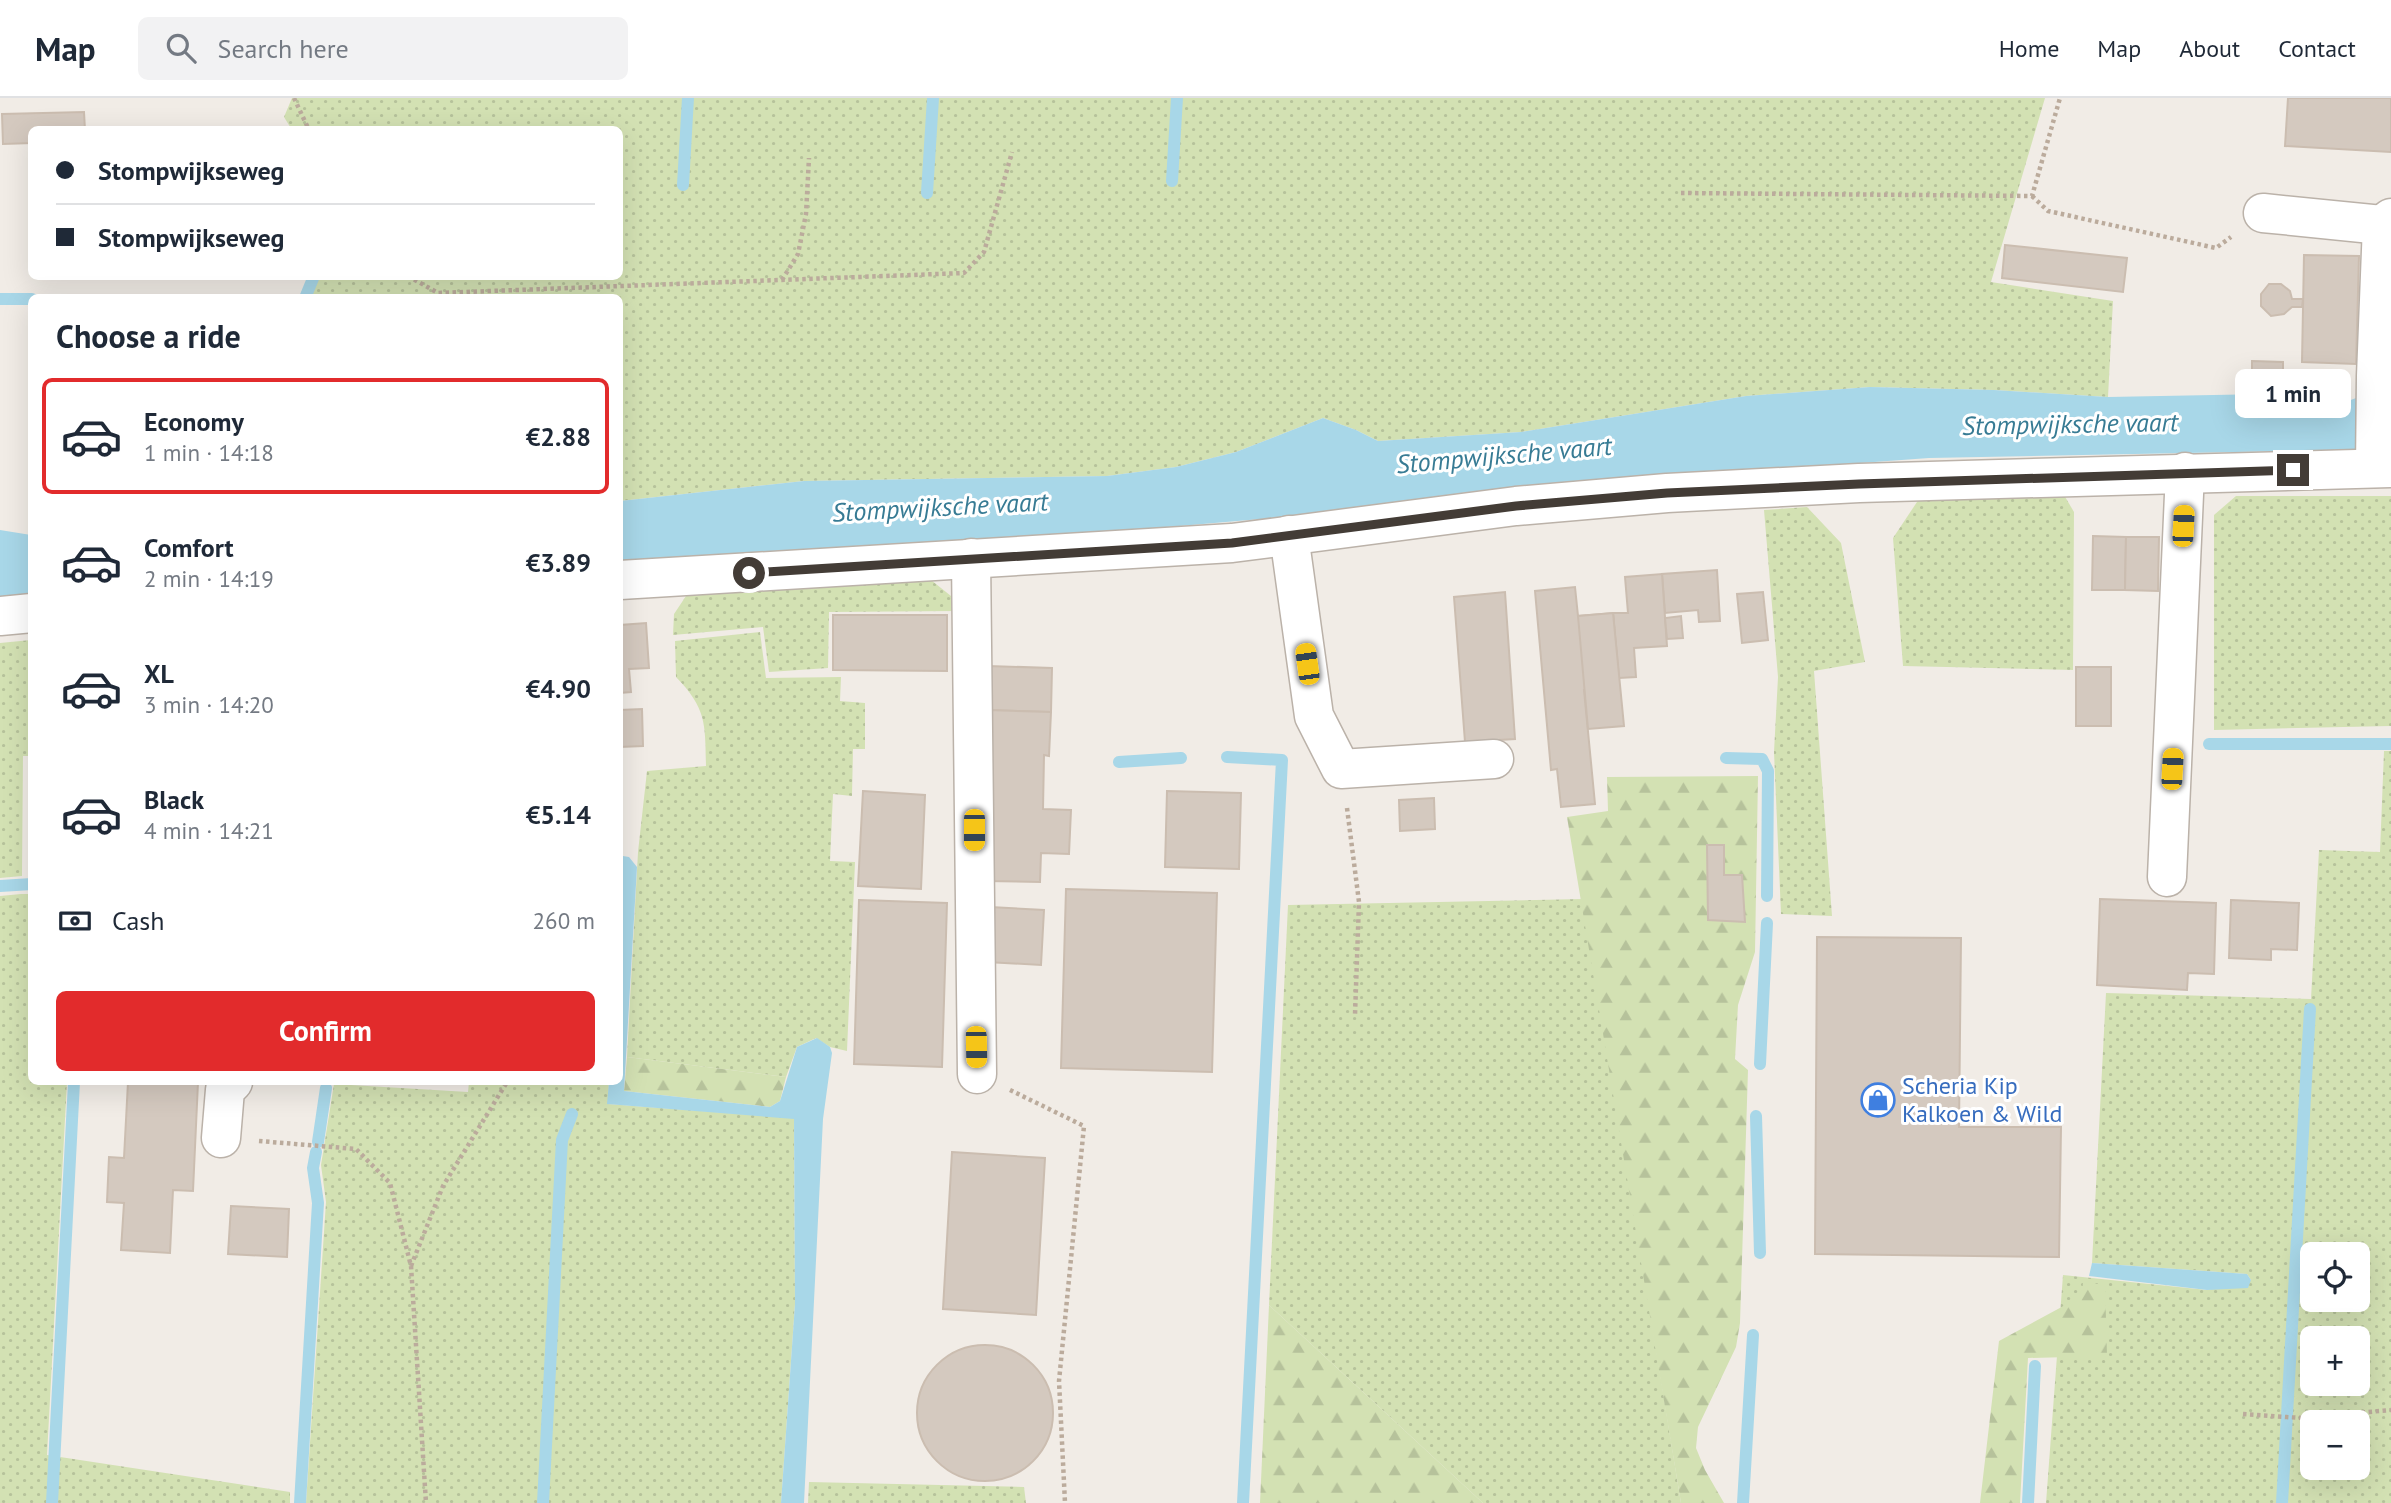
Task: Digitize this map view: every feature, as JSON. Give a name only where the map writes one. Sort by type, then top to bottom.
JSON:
[{"type":"street","points":[[623,580],[1232,543],[1516,506],[1667,493],[2380,462],[2376,376],[2386,222],[2263,213]]},
{"type":"street","points":[[2167,877],[2185,472]]},
{"type":"street","points":[[1289,535],[1314,716],[1341,768],[1494,759]]},
{"type":"street","points":[[971,558],[977,1074]]},
{"type":"street","points":[[0,616],[28,613]]},
{"type":"street","points":[[220,1138],[225,1090],[230,1085]]},
{"type":"path","points":[[294,98],[307,126]]},
{"type":"path","points":[[2032,197],[2060,98]]},
{"type":"path","points":[[415,280],[438,293],[964,273],[984,252],[1012,152]]},
{"type":"path","points":[[782,280],[798,254],[806,214],[809,158]]},
{"type":"path","points":[[1681,193],[2032,197],[2048,211],[2216,248],[2263,213]]},
{"type":"path","points":[[1341,768],[1359,901],[1355,1015]]},
{"type":"path","points":[[977,1074],[1084,1126],[1059,1381],[1065,1503]]},
{"type":"path","points":[[411,1266],[443,1186],[505,1085]]},
{"type":"path","points":[[220,1138],[356,1149],[390,1183],[411,1266],[426,1503]]},
{"type":"path","points":[[2243,1414],[2301,1418],[2391,1410]]},
{"type":"green space","points":[[292,98],[2045,98],[1991,282],[2113,301],[2108,397],[1994,390],[1870,387],[1746,396],[1521,432],[1378,441],[1323,418],[1236,452],[1176,467],[1107,476],[804,481],[623,501],[623,294],[311,294],[318,280],[623,280],[623,126],[290,126],[284,117]]},
{"type":"green space","points":[[2064,495],[2074,512],[2073,670],[1903,666],[1893,538],[1919,499]]},
{"type":"green space","points":[[2236,496],[2391,496],[2391,726],[2214,730],[2214,515]]},
{"type":"green space","points":[[1807,507],[1841,543],[1865,662],[1814,671],[1832,916],[1781,914],[1774,752],[1778,677],[1764,510]]},
{"type":"green space","points":[[931,580],[956,600],[958,611],[829,612],[828,668],[769,672],[763,627],[673,635],[674,614],[686,596]]},
{"type":"green space","points":[[760,632],[766,678],[841,677],[840,701],[865,703],[865,749],[853,749],[852,796],[833,794],[830,861],[855,862],[847,1051],[830,1047],[816,1038],[797,1047],[786,1077],[627,1057],[638,852],[647,771],[706,766],[704,728],[699,708],[676,677],[675,641]]},
{"type":"green space","points":[[28,640],[28,756],[23,756],[22,876],[0,878],[0,643]]},
{"type":"green space","points":[[2384,751],[2391,751],[2391,1503],[2046,1503],[2063,1275],[2207,1290],[2251,1280],[2247,1274],[2092,1263],[2106,993],[2311,999],[2319,850],[2380,852]]},
{"type":"green space","points":[[1758,776],[1755,952],[1738,1005],[1735,1059],[1748,1070],[1740,1323],[1736,1347],[1698,1427],[1696,1448],[1724,1503],[1681,1503],[1567,817],[1608,811],[1607,777]]},
{"type":"green space","points":[[28,894],[28,1085],[67,1085],[47,1455],[290,1492],[290,1503],[0,1503],[0,896]]},
{"type":"green space","points":[[1583,899],[1681,1503],[1483,1503],[1269,1305],[1288,905]]},
{"type":"green space","points":[[627,1057],[786,1077],[780,1101],[770,1107],[624,1091]]},
{"type":"green space","points":[[334,1085],[468,1092],[469,1085],[609,1085],[608,1104],[794,1118],[795,1304],[781,1503],[306,1503],[326,1202],[321,1165]]},
{"type":"green space","points":[[2083,1282],[2105,1285],[2107,1356],[2028,1358],[2020,1503],[1980,1503],[1999,1341],[2082,1296]]},
{"type":"green space","points":[[1269,1305],[1483,1503],[1260,1503]]},
{"type":"green space","points":[[809,1482],[1024,1487],[1026,1503],[808,1503]]},
{"type":"water","name":"Stompwijksche vaart","points":[[1870,387],[1994,390],[2108,397],[2266,394],[2292,403],[2348,401],[2364,395],[2391,449],[1929,458],[1477,491],[1272,518],[1064,536],[623,562],[623,501],[804,481],[1107,476],[1176,467],[1236,452],[1323,418],[1378,441],[1521,432],[1746,396]]},
{"type":"water","points":[[0,530],[28,535],[28,596],[0,600]]},
{"type":"water","points":[[623,856],[629,857],[637,867],[624,1091],[770,1107],[780,1101],[797,1047],[817,1038],[830,1047],[832,1053],[823,1119],[804,1503],[781,1503],[795,1304],[794,1119],[607,1104],[609,1085],[623,1085]]},
{"type":"water","points":[[2092,1263],[2247,1274],[2251,1280],[2248,1288],[2207,1290],[2089,1276]]},
{"type":"building","points":[[2288,98],[2391,98],[2391,152],[2285,146]]},
{"type":"building","points":[[84,112],[85,126],[28,126],[28,143],[3,144],[2,114]]},
{"type":"building","points":[[2005,245],[2127,258],[2123,292],[2002,278]]},
{"type":"building","points":[[2304,255],[2359,256],[2356,364],[2302,362]]},
{"type":"building","points":[[2269,284],[2281,284],[2290,291],[2292,299],[2303,299],[2302,307],[2292,307],[2284,314],[2271,316],[2261,306],[2261,294]]},
{"type":"building","points":[[2252,361],[2283,362],[2283,376],[2252,376]]},
{"type":"building","points":[[2093,536],[2126,537],[2125,590],[2092,590]]},
{"type":"building","points":[[2126,537],[2159,537],[2158,591],[2125,590]]},
{"type":"building","points":[[1717,570],[1720,621],[1699,622],[1698,610],[1665,613],[1662,574]]},
{"type":"building","points":[[1662,574],[1667,646],[1634,648],[1636,677],[1619,678],[1613,613],[1628,613],[1625,577]]},
{"type":"building","points":[[1575,587],[1578,616],[1613,613],[1619,687],[1584,690],[1595,804],[1561,807],[1557,769],[1551,770],[1535,591]]},
{"type":"building","points":[[1505,592],[1515,739],[1465,742],[1454,597]]},
{"type":"building","points":[[1763,592],[1768,640],[1742,643],[1737,594]]},
{"type":"building","points":[[1613,613],[1624,726],[1588,729],[1578,616]]},
{"type":"building","points":[[833,615],[947,615],[947,671],[833,670]]},
{"type":"building","points":[[1681,616],[1683,638],[1667,639],[1665,618]]},
{"type":"building","points":[[646,623],[649,668],[629,669],[631,692],[623,693],[623,625]]},
{"type":"building","points":[[988,666],[1052,668],[1051,712],[987,710]]},
{"type":"building","points":[[2076,667],[2111,667],[2111,726],[2076,726]]},
{"type":"building","points":[[642,709],[643,746],[623,747],[623,710]]},
{"type":"building","points":[[987,710],[1051,712],[1049,756],[1044,755],[1043,809],[1071,810],[1069,854],[1041,853],[1040,882],[985,881]]},
{"type":"building","points":[[863,791],[925,795],[921,889],[858,886]]},
{"type":"building","points":[[1167,791],[1241,793],[1239,869],[1165,867]]},
{"type":"building","points":[[1434,798],[1435,829],[1400,831],[1399,800]]},
{"type":"building","points":[[1707,845],[1724,845],[1724,875],[1742,875],[1745,922],[1708,920]]},
{"type":"building","points":[[1066,889],[1217,893],[1212,1072],[1061,1068]]},
{"type":"building","points":[[2100,899],[2216,903],[2214,974],[2188,973],[2187,990],[2097,985]]},
{"type":"building","points":[[859,900],[947,903],[942,1067],[854,1064]]},
{"type":"building","points":[[2231,900],[2299,903],[2297,950],[2271,949],[2271,960],[2229,958]]},
{"type":"building","points":[[990,907],[1044,910],[1041,965],[987,962]]},
{"type":"building","points":[[1817,937],[1961,938],[1959,1127],[2061,1127],[2059,1257],[1815,1254]]},
{"type":"building","points":[[128,1085],[198,1085],[193,1191],[173,1190],[170,1253],[121,1250],[124,1203],[107,1202],[109,1157],[124,1158]]},
{"type":"building","points":[[952,1152],[1045,1158],[1036,1315],[943,1309]]},
{"type":"building","points":[[231,1206],[289,1209],[287,1257],[228,1254]]},
{"type":"building","points":[[985,1345],[1011,1350],[1033,1365],[1048,1387],[1053,1413],[1048,1439],[1033,1461],[1011,1476],[985,1481],[959,1476],[937,1461],[922,1439],[917,1413],[922,1387],[937,1365],[959,1350]]},
{"type":"waterway","points":[[683,185],[688,98]]},
{"type":"waterway","points":[[927,193],[933,98]]},
{"type":"waterway","points":[[1172,181],[1177,98]]},
{"type":"waterway","points":[[307,294],[312,280]]},
{"type":"waterway","points":[[0,299],[28,299]]},
{"type":"waterway","points":[[2209,744],[2391,744]]},
{"type":"waterway","points":[[1227,757],[1282,760],[1243,1503]]},
{"type":"waterway","points":[[1119,762],[1181,758]]},
{"type":"waterway","points":[[1726,758],[1762,759],[1768,771],[1767,896]]},
{"type":"waterway","points":[[0,886],[28,884]]},
{"type":"waterway","points":[[1760,1064],[1767,923]]},
{"type":"waterway","points":[[2282,1503],[2310,1009]]},
{"type":"waterway","points":[[52,1503],[74,1085]]},
{"type":"waterway","points":[[318,1142],[326,1088]]},
{"type":"waterway","points":[[543,1503],[562,1140],[572,1114]]},
{"type":"waterway","points":[[1756,1116],[1760,1253]]},
{"type":"waterway","points":[[300,1503],[318,1203],[313,1168],[316,1152]]},
{"type":"waterway","points":[[1743,1503],[1753,1335]]},
{"type":"waterway","points":[[2028,1503],[2035,1366]]},
{"type":"place","name":"Scheria Kip Kalkoen & Wild","points":[[1878,1100]]},
{"type":"route","points":[[749,573],[1232,543],[1516,506],[1667,493],[2293,470]]}]
